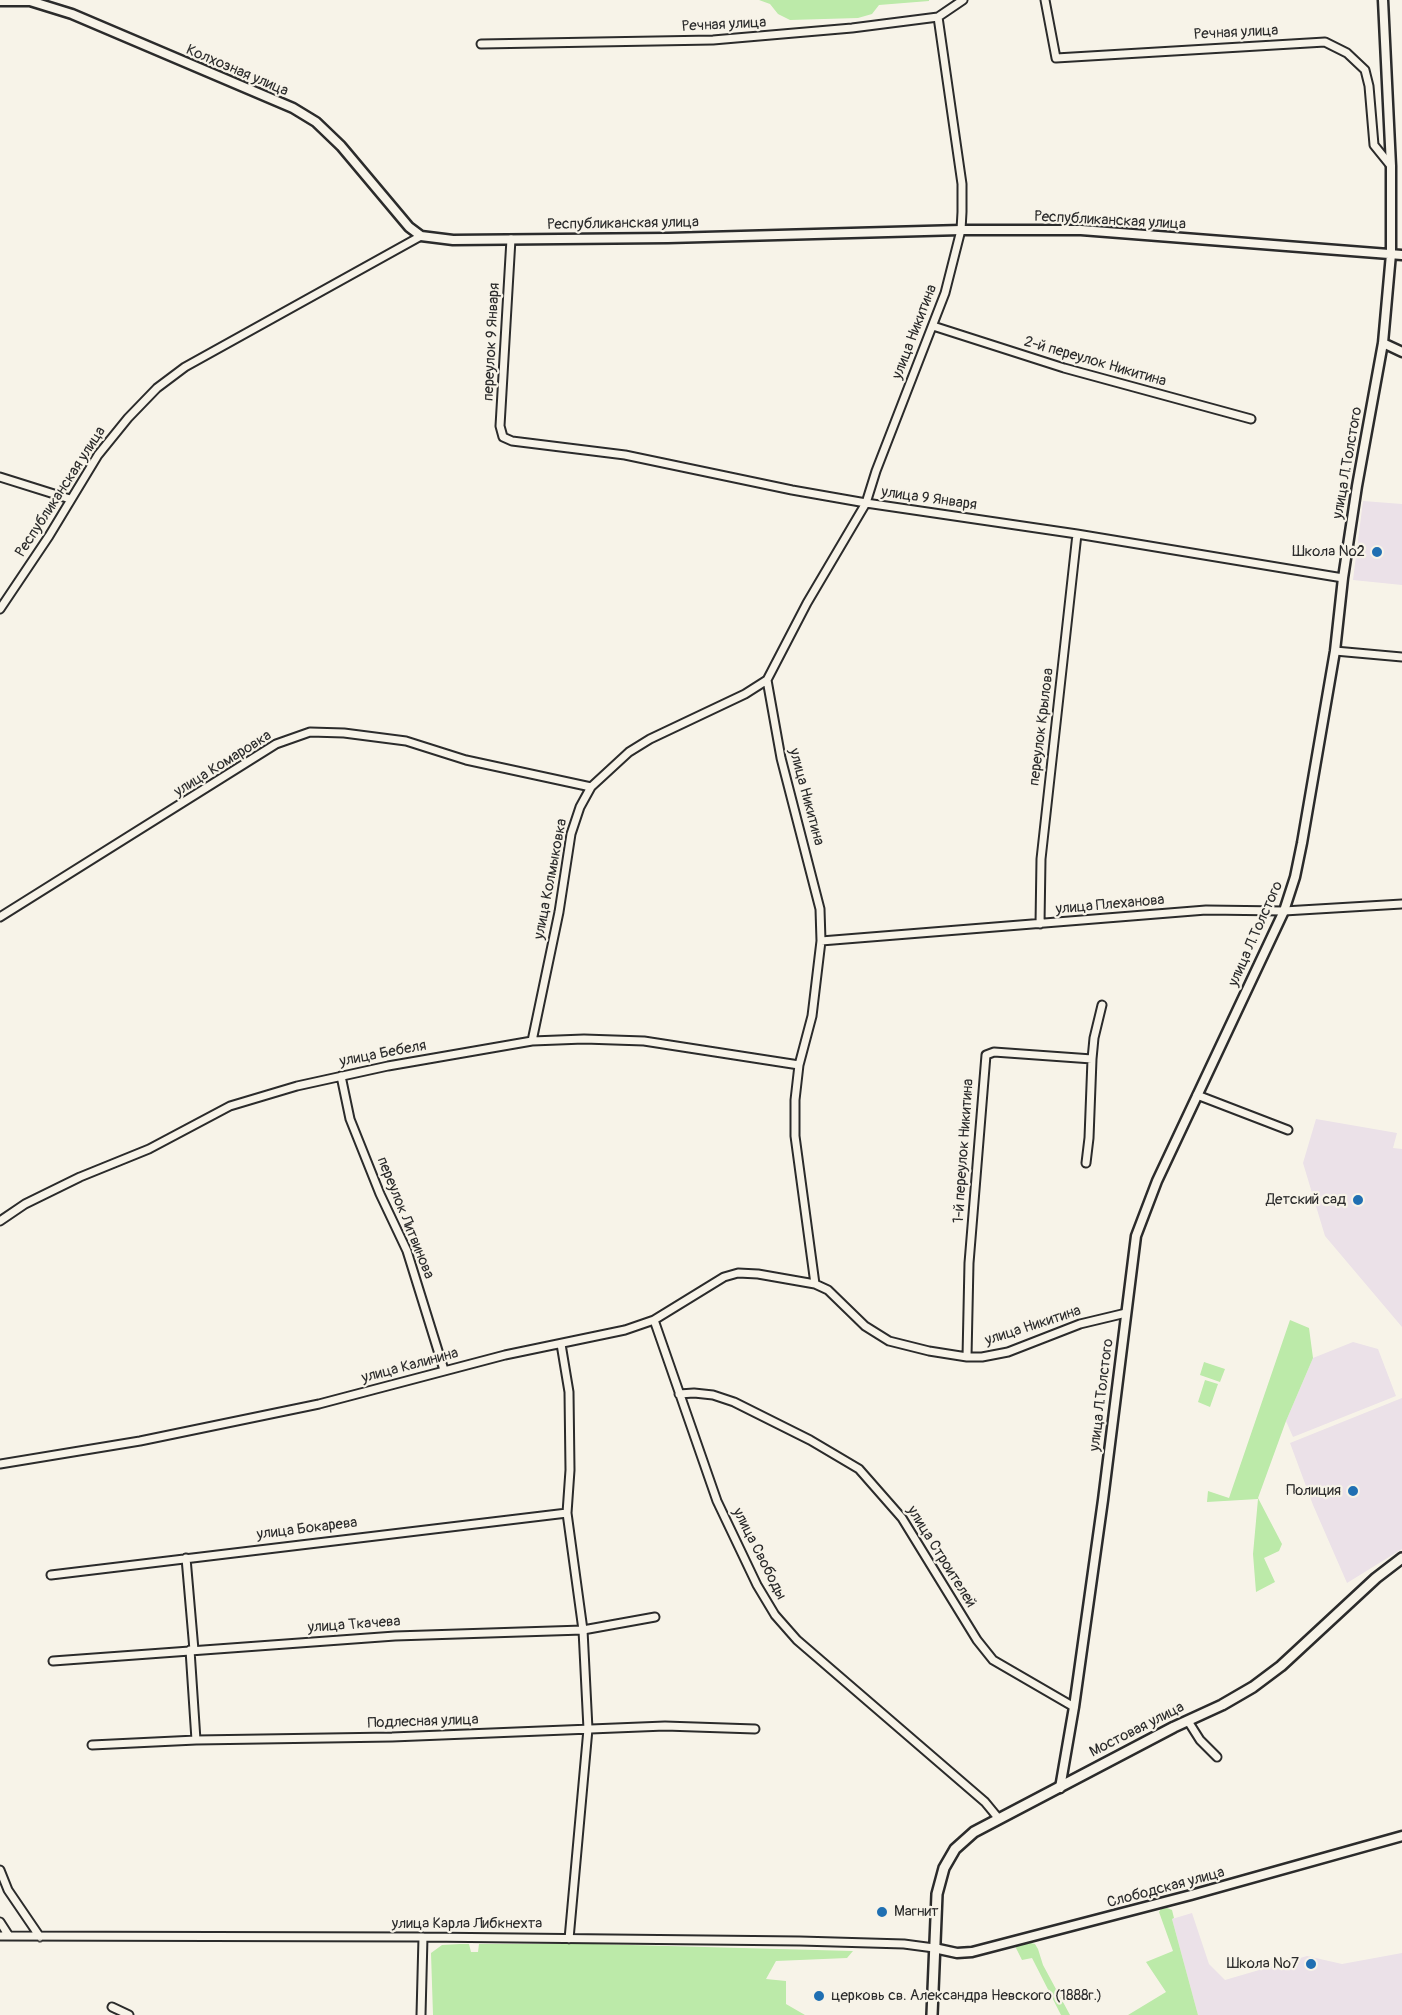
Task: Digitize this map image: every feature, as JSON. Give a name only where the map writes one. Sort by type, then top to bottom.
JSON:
[{"type":"main road","name":"Мостовая улица","points":[[932,2015],[937,1894],[944,1868],[956,1849],[974,1832],[1253,1687],[1281,1666],[1376,1578],[1402,1558]]},
{"type":"street","name":"Речная улица","points":[[481,45],[713,40],[852,28],[938,17],[963,0]]},
{"type":"street","name":"Речная улица","points":[[1045,0],[1056,58],[1325,42],[1347,53],[1365,70],[1369,86],[1374,145],[1391,166]]},
{"type":"street","name":"улица Л.Толстого","points":[[1060,1788],[1074,1707],[1103,1500],[1136,1236],[1157,1181],[1284,911],[1295,877],[1302,843],[1335,651],[1357,486],[1383,343],[1391,254],[1391,166],[1383,0]]},
{"type":"street","name":"Колхозная улица","points":[[0,1],[30,1],[72,14],[293,108],[316,122],[342,146],[402,219],[421,236]]},
{"type":"street","name":"улица Никитина","points":[[938,17],[962,184],[961,230],[945,293],[876,471],[866,503],[807,603],[768,680],[781,758],[820,909],[821,941],[812,1016],[799,1065],[795,1100],[795,1136],[815,1284],[828,1290],[865,1326],[889,1341],[929,1351],[967,1356],[982,1357],[1008,1352],[1080,1324],[1126,1313]]},
{"type":"street","name":"Республиканская улица","points":[[0,609],[49,536],[98,455],[128,418],[157,388],[185,367],[421,236],[453,240],[961,230],[1081,230],[1402,255]]},
{"type":"street","name":"переулок 9 Января","points":[[511,239],[500,426],[503,437],[512,441]]},
{"type":"street","name":"2-й переулок Никитина","points":[[933,326],[1064,369],[1251,419]]},
{"type":"street","points":[[1383,343],[1402,352]]},
{"type":"street","name":"улица 9 Января","points":[[512,441],[625,455],[866,503],[1077,534],[1343,578]]},
{"type":"street","points":[[0,477],[70,499]]},
{"type":"street","name":"переулок Крылова","points":[[1040,924],[1041,859],[1077,534]]},
{"type":"street","points":[[1335,651],[1402,657]]},
{"type":"street","name":"улица Колмыковка","points":[[532,1041],[559,912],[571,834],[580,807],[591,787],[628,752],[745,694],[768,680]]},
{"type":"street","name":"улица Комаровка","points":[[0,917],[276,744],[310,732],[344,733],[406,741],[466,760],[591,787]]},
{"type":"street","name":"улица Плеханова","points":[[821,941],[1206,910],[1284,911],[1402,904]]},
{"type":"street","points":[[1086,1163],[1092,1059],[1102,1005]]},
{"type":"street","name":"улица Бебеля","points":[[0,1221],[26,1204],[148,1149],[230,1106],[341,1076],[388,1066],[532,1041],[584,1039],[644,1041],[799,1065]]},
{"type":"street","name":"1-й переулок Никитина","points":[[967,1356],[969,1263],[986,1055],[994,1052],[1092,1059]]},
{"type":"street","name":"переулок Литвинова","points":[[341,1076],[350,1119],[380,1194],[407,1251],[444,1370]]},
{"type":"street","points":[[1197,1095],[1288,1131]]},
{"type":"street","name":"улица Калинина","points":[[0,1464],[140,1441],[319,1404],[505,1355],[625,1330],[654,1320],[704,1288],[724,1277],[738,1273],[758,1274],[815,1284]]},
{"type":"street","name":"улица Свободы","points":[[654,1320],[717,1501],[757,1585],[775,1615],[797,1640],[985,1802],[999,1819]]},
{"type":"street","points":[[561,1344],[569,1392],[570,1470],[567,1513],[583,1630],[588,1729],[569,1939]]},
{"type":"street","name":"улица Строителей","points":[[679,1394],[713,1395],[734,1402],[810,1440],[859,1468],[902,1518],[971,1630],[993,1660],[1074,1707]]},
{"type":"street","name":"улица Бокарева","points":[[51,1575],[567,1513]]},
{"type":"street","points":[[186,1558],[196,1740]]},
{"type":"street","name":"улица Ткачева","points":[[53,1661],[394,1636],[583,1630],[655,1617]]},
{"type":"street","points":[[1188,1721],[1200,1740],[1216,1756]]},
{"type":"street","name":"Подлесная улица","points":[[92,1745],[196,1740],[392,1737],[665,1726],[755,1729]]},
{"type":"street","name":"Слободская улица","points":[[934,1948],[957,1953],[972,1952],[1092,1922],[1402,1836]]},
{"type":"street","points":[[0,1870],[8,1890],[40,1937]]},
{"type":"street","points":[[0,1922],[9,1936]]},
{"type":"street","name":"улица Карла Либкнехта","points":[[0,1936],[800,1941],[904,1944],[934,1948]]},
{"type":"street","points":[[421,2015],[423,1937]]},
{"type":"street","points":[[112,2007],[129,2015]]},
{"type":"shaded area","points":[[1363,501],[1402,504],[1402,585],[1353,580]]},
{"type":"shaded area","name":"Детский сад","points":[[1316,1119],[1397,1133],[1393,1148],[1402,1149],[1402,1327],[1325,1236],[1303,1163]]},
{"type":"shaded area","points":[[1353,1342],[1378,1349],[1396,1396],[1293,1437],[1286,1421],[1313,1358]]},
{"type":"shaded area","points":[[1402,1398],[1402,1549],[1347,1583],[1313,1505],[1290,1443]]},
{"type":"shaded area","name":"Школа №7","points":[[1192,1913],[1209,1964],[1225,1980],[1307,1956],[1342,1964],[1402,1953],[1402,2015],[1198,2015],[1172,1919]]},
{"type":"green space","points":[[759,0],[929,1],[879,5],[872,14],[858,18],[790,20],[778,14],[770,4]]},
{"type":"green space","points":[[1290,1320],[1309,1328],[1313,1358],[1286,1421],[1258,1498],[1282,1544],[1279,1551],[1264,1558],[1275,1582],[1256,1592],[1253,1554],[1258,1499],[1207,1502],[1208,1491],[1229,1498]]},
{"type":"green space","points":[[1204,1362],[1225,1369],[1220,1382],[1200,1375]]},
{"type":"green space","points":[[1205,1380],[1218,1384],[1210,1407],[1198,1402]]},
{"type":"green space","points":[[1167,1908],[1172,1910],[1174,1918],[1172,1919],[1198,2015],[1128,2015],[1166,1992],[1146,1962],[1173,1951],[1159,1912]]},
{"type":"green space","points":[[469,1944],[471,1952],[478,1952],[479,1944],[593,1944],[853,1951],[847,1958],[776,1961],[766,1979],[786,1981],[786,2004],[805,2015],[433,2015],[431,1953],[442,1945]]},
{"type":"green space","points":[[1035,1944],[1038,1949],[1043,1965],[1070,2015],[1061,2015],[1032,1958],[1022,1960],[1015,1946]]},
{"type":"place","name":"Школа №2","points":[[1377,552]]},
{"type":"place","name":"Детский сад","points":[[1358,1200]]},
{"type":"place","name":"Полиция","points":[[1353,1491]]},
{"type":"place","name":"Магнит","points":[[882,1912]]},
{"type":"place","name":"Школа №7","points":[[1311,1964]]},
{"type":"place","name":"церковь св. Александра Невского (1888г.)","points":[[819,1996]]}]
